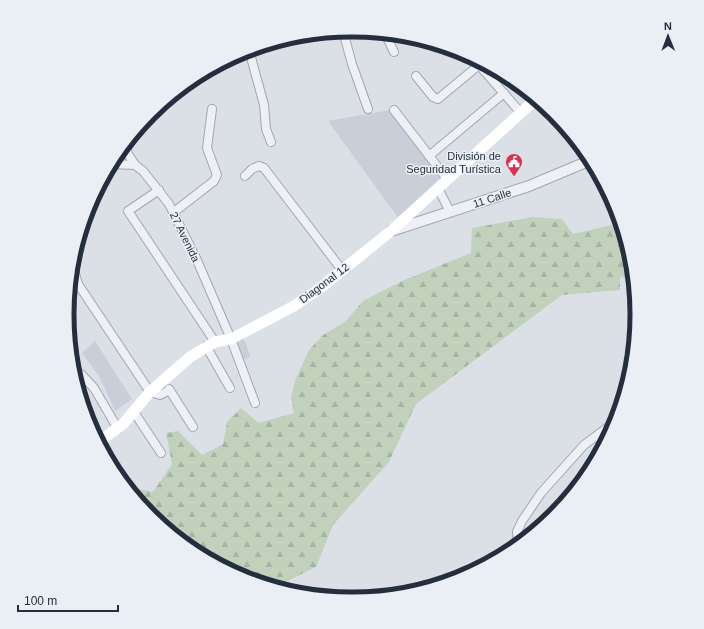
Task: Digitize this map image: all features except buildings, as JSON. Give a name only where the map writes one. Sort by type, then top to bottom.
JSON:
[{"type":"main road","name":"Diagonal 12","points":[[104,439],[118,429],[150,392],[166,385],[178,366],[210,344],[231,339],[307,298],[391,231],[531,103]]},
{"type":"street","points":[[345,37],[352,64],[368,109]]},
{"type":"street","points":[[388,39],[394,52]]},
{"type":"street","points":[[251,56],[264,105],[266,129],[271,142]]},
{"type":"street","points":[[416,76],[433,97],[438,99],[477,67]]},
{"type":"street","points":[[484,70],[520,112]]},
{"type":"street","points":[[429,156],[504,93]]},
{"type":"street","points":[[174,212],[214,181],[217,175],[207,146],[212,109]]},
{"type":"street","points":[[394,110],[447,179]]},
{"type":"street","name":"27 Avenida","points":[[127,152],[135,165],[143,171],[160,190],[174,212],[231,339],[255,403]]},
{"type":"street","name":"11 Calle","points":[[391,231],[529,186],[585,163]]},
{"type":"street","points":[[119,164],[135,165]]},
{"type":"street","points":[[245,176],[252,169],[259,166],[264,168],[342,270]]},
{"type":"street","points":[[438,188],[450,212]]},
{"type":"street","points":[[160,190],[128,211],[210,344],[230,388]]},
{"type":"street","points":[[77,280],[150,392]]},
{"type":"street","points":[[81,374],[94,388],[118,429]]},
{"type":"street","points":[[166,385],[193,427]]},
{"type":"street","points":[[134,412],[161,453]]},
{"type":"street","points":[[517,537],[517,532],[522,521],[541,493],[584,444],[604,430]]},
{"type":"shaded area","points":[[390,110],[442,177],[399,219],[328,121]]},
{"type":"shaded area","points":[[243,337],[251,357],[243,360],[235,340]]},
{"type":"shaded area","points":[[95,341],[132,399],[115,411],[99,376],[82,353]]},
{"type":"green space","points":[[532,217],[562,219],[573,234],[615,224],[627,279],[620,277],[620,290],[562,295],[416,404],[389,462],[333,525],[316,567],[282,583],[246,571],[213,555],[183,535],[143,497],[136,488],[153,492],[172,464],[166,433],[178,431],[202,455],[223,444],[227,422],[241,408],[259,423],[294,413],[291,397],[296,378],[309,350],[323,335],[345,322],[363,301],[402,281],[471,253],[472,228]]},
{"type":"place","name":"División de Seguridad Turística","points":[[514,177]]}]
